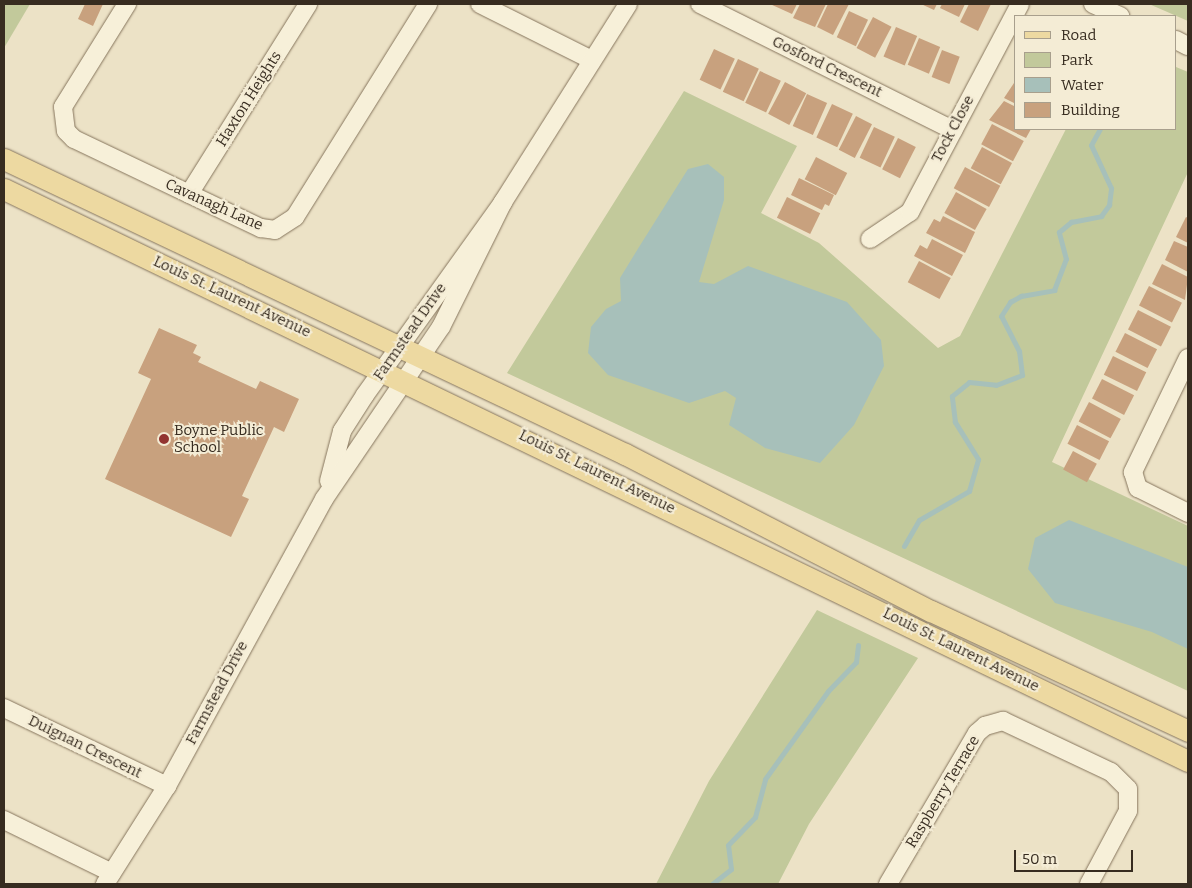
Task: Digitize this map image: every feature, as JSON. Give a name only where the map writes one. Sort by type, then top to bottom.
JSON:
[{"type":"main road","name":"Louis St. Laurent Avenue","points":[[4,159],[625,454],[931,611],[1188,730]]},
{"type":"main road","name":"Louis St. Laurent Avenue","points":[[4,188],[394,373],[1188,760]]},
{"type":"street","name":"Cavanagh Lane","points":[[127,4],[63,106],[62,120],[74,139],[261,228],[286,226],[428,4]]},
{"type":"street","name":"Haxton Heights","points":[[189,194],[308,4]]},
{"type":"street","points":[[480,4],[592,60]]},
{"type":"street","name":"Farmstead Drive","points":[[109,879],[166,786],[394,373],[409,353],[441,327],[504,202],[628,4]]},
{"type":"street","name":"Gosford Crescent","points":[[700,4],[953,130]]},
{"type":"street","points":[[1093,4],[1118,15]]},
{"type":"street","name":"Tock Close","points":[[870,239],[910,212],[1014,15]]},
{"type":"street","points":[[1188,358],[1132,472],[1138,488],[1188,513]]},
{"type":"street","name":"Duignan Crescent","points":[[4,708],[166,786]]},
{"type":"street","name":"Raspberry Terrace","points":[[888,884],[977,734],[985,726],[1003,721],[1111,772],[1128,789],[1128,811],[1089,884]]},
{"type":"street","points":[[4,820],[109,879]]},
{"type":"green space","points":[[4,4],[30,4],[4,48]]},
{"type":"green space","points":[[1149,4],[1188,4],[1188,21]]},
{"type":"green space","points":[[1177,67],[1188,72],[1188,172],[1052,462],[1188,526],[1188,691],[507,373],[684,91],[797,146],[761,213],[819,243],[938,348],[960,336],[1065,130],[1177,130]]},
{"type":"green space","points":[[817,610],[918,658],[809,824],[778,884],[656,884],[709,781]]},
{"type":"water","points":[[708,164],[724,177],[724,200],[699,282],[714,284],[748,266],[847,302],[881,340],[884,366],[854,425],[820,463],[765,448],[729,425],[736,398],[725,391],[689,403],[608,375],[588,353],[591,327],[606,309],[621,301],[620,278],[688,169]]},
{"type":"water","points":[[1069,520],[1188,567],[1188,649],[1152,632],[1055,603],[1028,569],[1035,538]]},
{"type":"building","points":[[85,4],[103,4],[93,26],[78,19]]},
{"type":"building","points":[[770,4],[797,4],[792,14]]},
{"type":"building","points":[[800,4],[826,4],[815,27],[793,18]]},
{"type":"building","points":[[828,4],[849,4],[833,35],[817,27]]},
{"type":"building","points":[[921,4],[937,4],[934,10]]},
{"type":"building","points":[[942,4],[965,4],[959,17],[940,8]]},
{"type":"building","points":[[969,4],[991,4],[978,31],[960,22]]},
{"type":"building","points":[[849,11],[868,20],[856,46],[837,37]]},
{"type":"building","points":[[873,17],[892,27],[875,58],[857,48]]},
{"type":"building","points":[[896,27],[917,36],[905,65],[883,56]]},
{"type":"building","points":[[919,38],[940,47],[929,74],[908,65]]},
{"type":"building","points":[[714,49],[735,59],[720,90],[700,80]]},
{"type":"building","points":[[942,50],[960,57],[949,84],[932,77]]},
{"type":"building","points":[[738,59],[759,69],[744,101],[723,92]]},
{"type":"building","points":[[760,71],[781,81],[766,112],[745,103]]},
{"type":"building","points":[[785,82],[806,93],[789,125],[768,114]]},
{"type":"building","points":[[1014,83],[1014,103],[1004,98]]},
{"type":"building","points":[[807,94],[827,103],[813,135],[793,126]]},
{"type":"building","points":[[1004,101],[1014,106],[1014,130],[1030,130],[1026,138],[989,120]]},
{"type":"building","points":[[832,104],[853,114],[837,147],[816,138]]},
{"type":"building","points":[[856,116],[872,124],[855,158],[839,150]]},
{"type":"building","points":[[992,124],[1024,141],[1013,161],[981,144]]},
{"type":"building","points":[[874,127],[895,137],[880,168],[860,158]]},
{"type":"building","points":[[898,138],[916,147],[900,178],[882,169]]},
{"type":"building","points":[[982,147],[1012,163],[1001,184],[971,168]]},
{"type":"building","points":[[816,157],[847,173],[836,195],[805,179]]},
{"type":"building","points":[[965,167],[1000,186],[989,207],[954,188]]},
{"type":"building","points":[[799,178],[834,195],[829,206],[825,204],[822,210],[791,195]]},
{"type":"building","points":[[956,192],[987,209],[975,230],[944,213]]},
{"type":"building","points":[[787,197],[820,213],[810,234],[777,218]]},
{"type":"building","points":[[943,216],[975,232],[965,253],[926,233],[934,219],[940,222]]},
{"type":"building","points":[[1186,217],[1188,218],[1188,243],[1176,237]]},
{"type":"building","points":[[932,239],[963,255],[952,276],[914,256],[920,245],[927,249]]},
{"type":"building","points":[[1174,241],[1188,247],[1188,272],[1165,260]]},
{"type":"building","points":[[919,261],[951,278],[940,299],[908,282]]},
{"type":"building","points":[[1162,264],[1188,277],[1185,300],[1152,284]]},
{"type":"building","points":[[1149,286],[1182,303],[1172,322],[1139,306]]},
{"type":"building","points":[[1138,310],[1171,327],[1161,346],[1128,330]]},
{"type":"building","points":[[159,328],[197,345],[193,353],[201,357],[198,362],[256,389],[260,381],[299,399],[284,432],[274,427],[242,496],[249,499],[231,537],[105,479],[151,379],[138,373]]},
{"type":"building","points":[[1125,333],[1157,349],[1148,368],[1115,352]]},
{"type":"building","points":[[1113,356],[1146,372],[1137,391],[1104,375]]},
{"type":"building","points":[[1102,379],[1134,395],[1124,415],[1092,399]]},
{"type":"building","points":[[1089,402],[1121,419],[1110,438],[1079,421]]},
{"type":"building","points":[[1077,425],[1109,441],[1100,460],[1067,444]]},
{"type":"building","points":[[1073,451],[1097,464],[1087,482],[1063,470]]},
{"type":"waterway","points":[[904,546],[919,520],[969,491],[978,459],[955,422],[952,396],[969,382],[996,385],[1022,375],[1019,351],[1001,316],[1010,302],[1021,296],[1054,290],[1066,259],[1059,232],[1071,222],[1101,216],[1109,205],[1111,188],[1091,145],[1099,130]]},
{"type":"waterway","points":[[712,884],[731,869],[728,845],[755,817],[765,779],[828,691],[856,662],[858,645]]},
{"type":"place","name":"Boyne Public School","points":[[164,439]]}]
